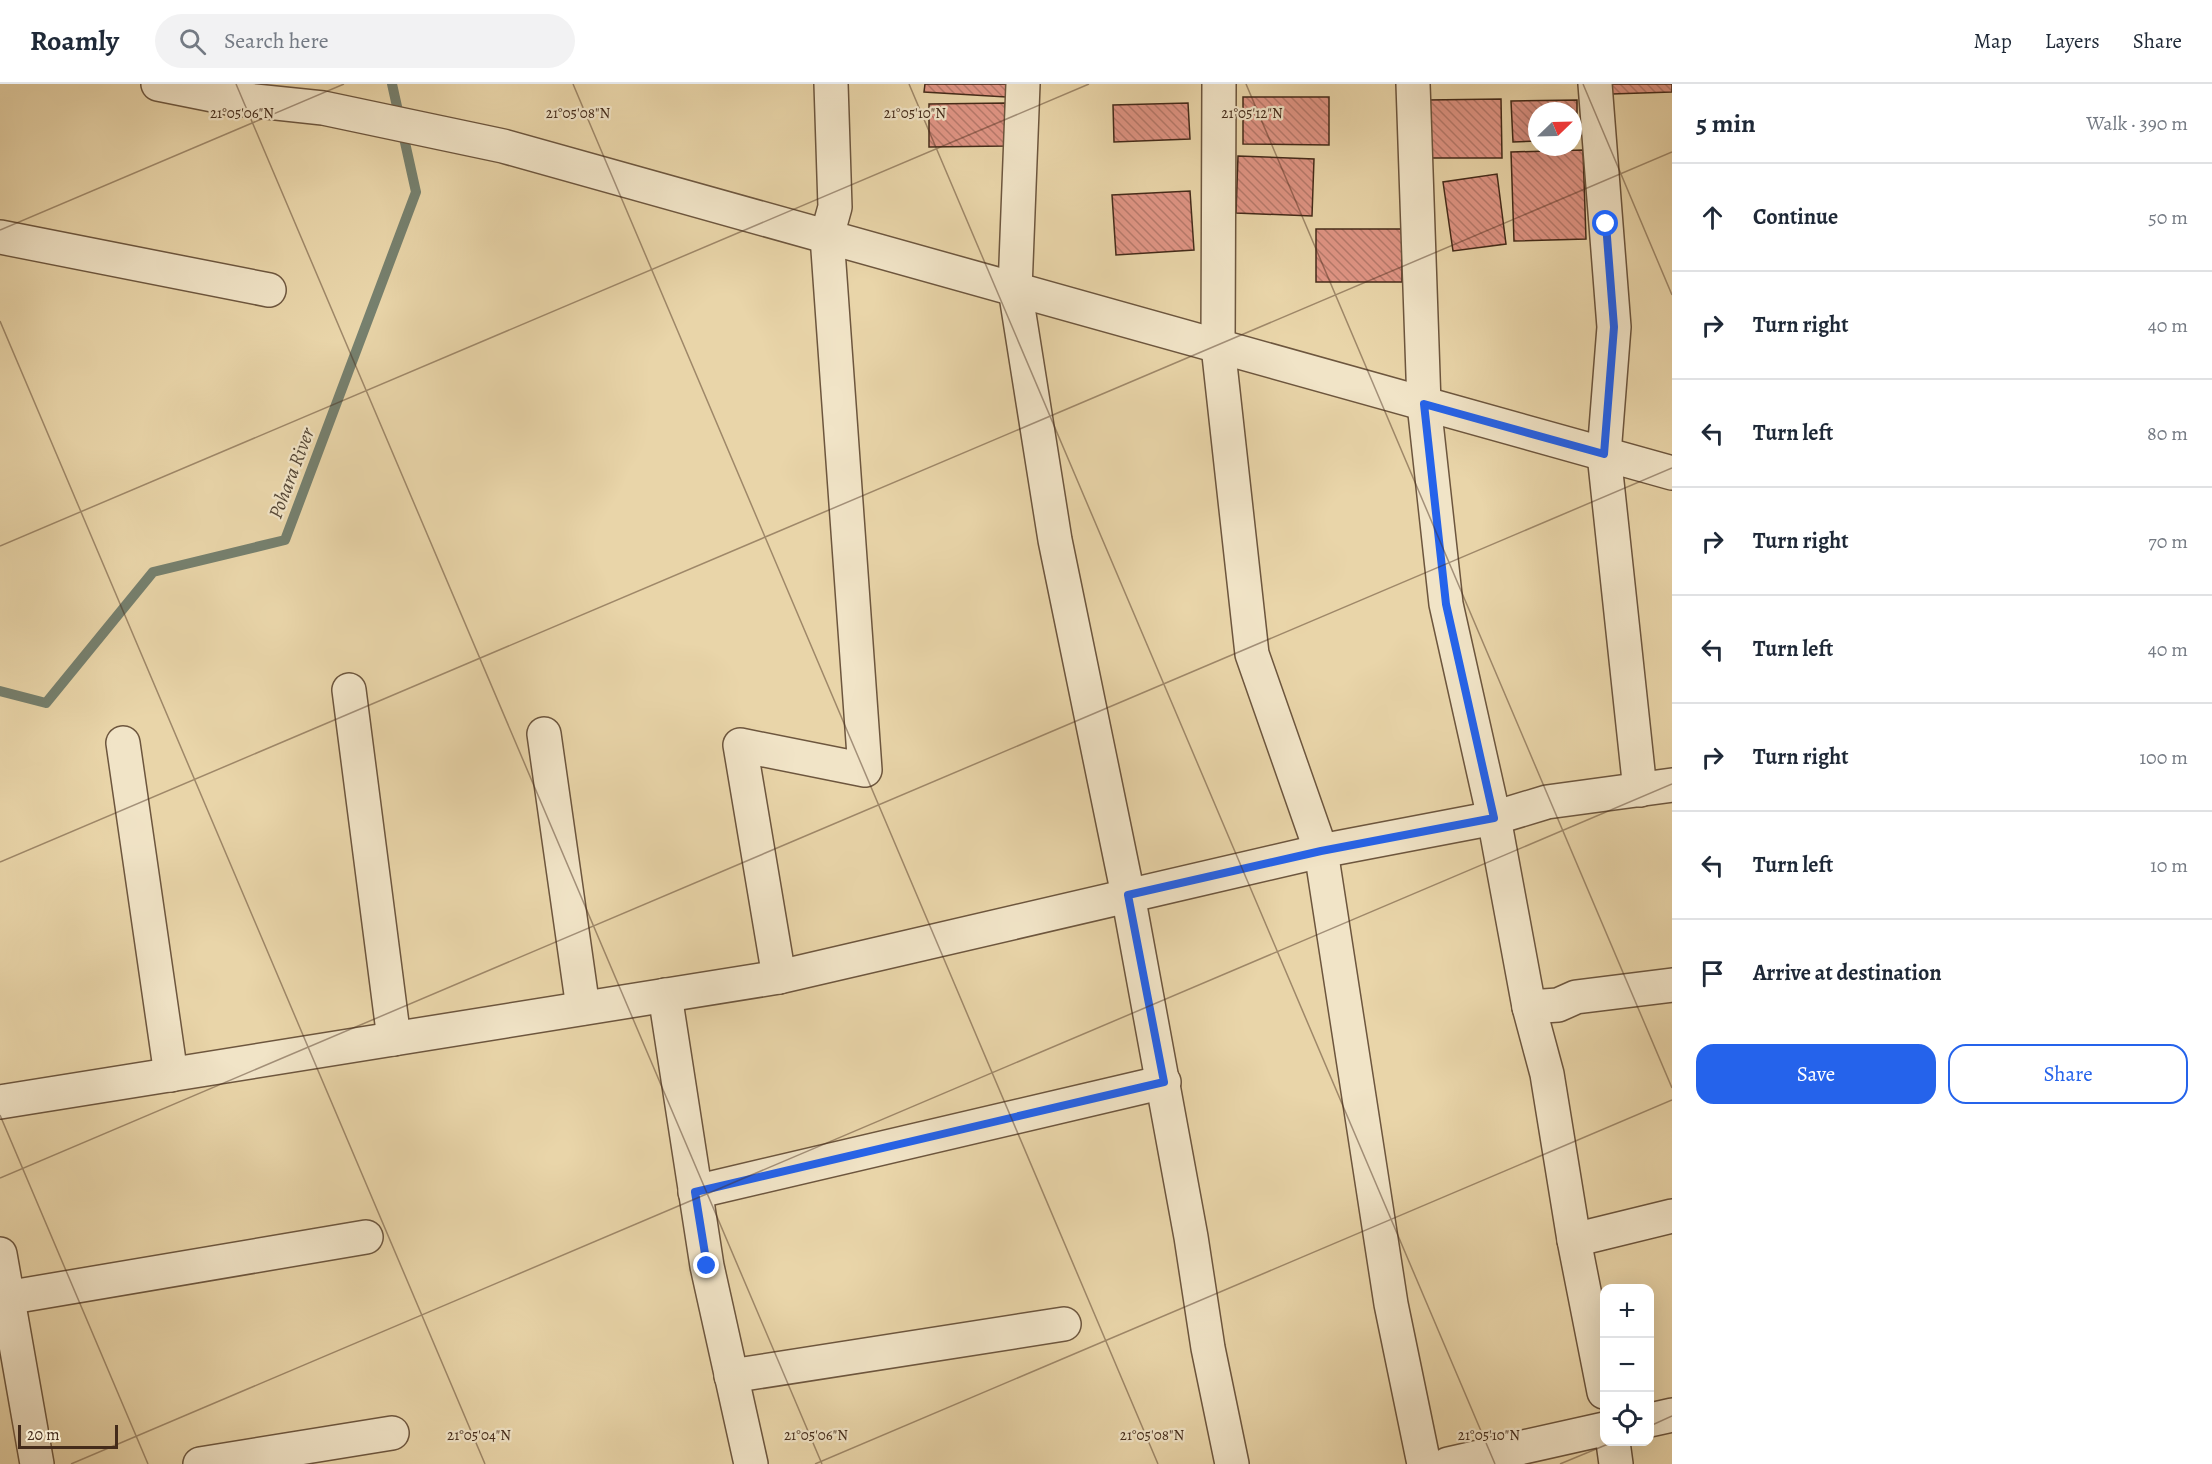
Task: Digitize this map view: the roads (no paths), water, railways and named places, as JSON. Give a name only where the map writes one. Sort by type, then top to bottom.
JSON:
[{"type":"street","points":[[158,84],[229,91],[323,108],[503,146],[1672,473]]},
{"type":"street","points":[[779,977],[740,745],[865,770],[827,236],[835,207],[831,84]]},
{"type":"street","points":[[1023,84],[1015,289],[1055,540],[1164,1082],[1208,1348],[1232,1464]]},
{"type":"street","points":[[1219,84],[1218,346],[1252,654],[1321,851],[1391,1304],[1424,1464]]},
{"type":"street","points":[[1413,84],[1424,404],[1446,604],[1494,818],[1529,1007],[1547,1074],[1574,1240],[1600,1367]]},
{"type":"street","points":[[1595,84],[1614,327],[1604,454],[1640,790]]},
{"type":"street","points":[[0,237],[269,290]]},
{"type":"street","points":[[349,690],[394,1039]]},
{"type":"street","points":[[544,734],[583,1008]]},
{"type":"street","points":[[123,743],[171,1075]]},
{"type":"street","points":[[0,1102],[779,977],[1321,851],[1494,818],[1547,802],[1672,785]]},
{"type":"street","points":[[1529,1007],[1558,1005],[1576,997],[1672,986]]},
{"type":"street","points":[[665,995],[707,1266],[751,1464]]},
{"type":"street","points":[[695,1192],[1164,1082]]},
{"type":"street","points":[[1574,1240],[1672,1216]]},
{"type":"street","points":[[4,1298],[366,1237]]},
{"type":"street","points":[[0,1254],[4,1298],[37,1464]]},
{"type":"street","points":[[731,1376],[1064,1324]]},
{"type":"street","points":[[1654,1418],[1672,1414]]},
{"type":"street","points":[[1448,1464],[1600,1431]]},
{"type":"street","points":[[200,1464],[392,1433]]},
{"type":"street","points":[[1614,1446],[1616,1464]]},
{"type":"waterway","name":"Pohara River","points":[[0,691],[46,703],[153,572],[285,540],[416,192],[392,84]]}]
